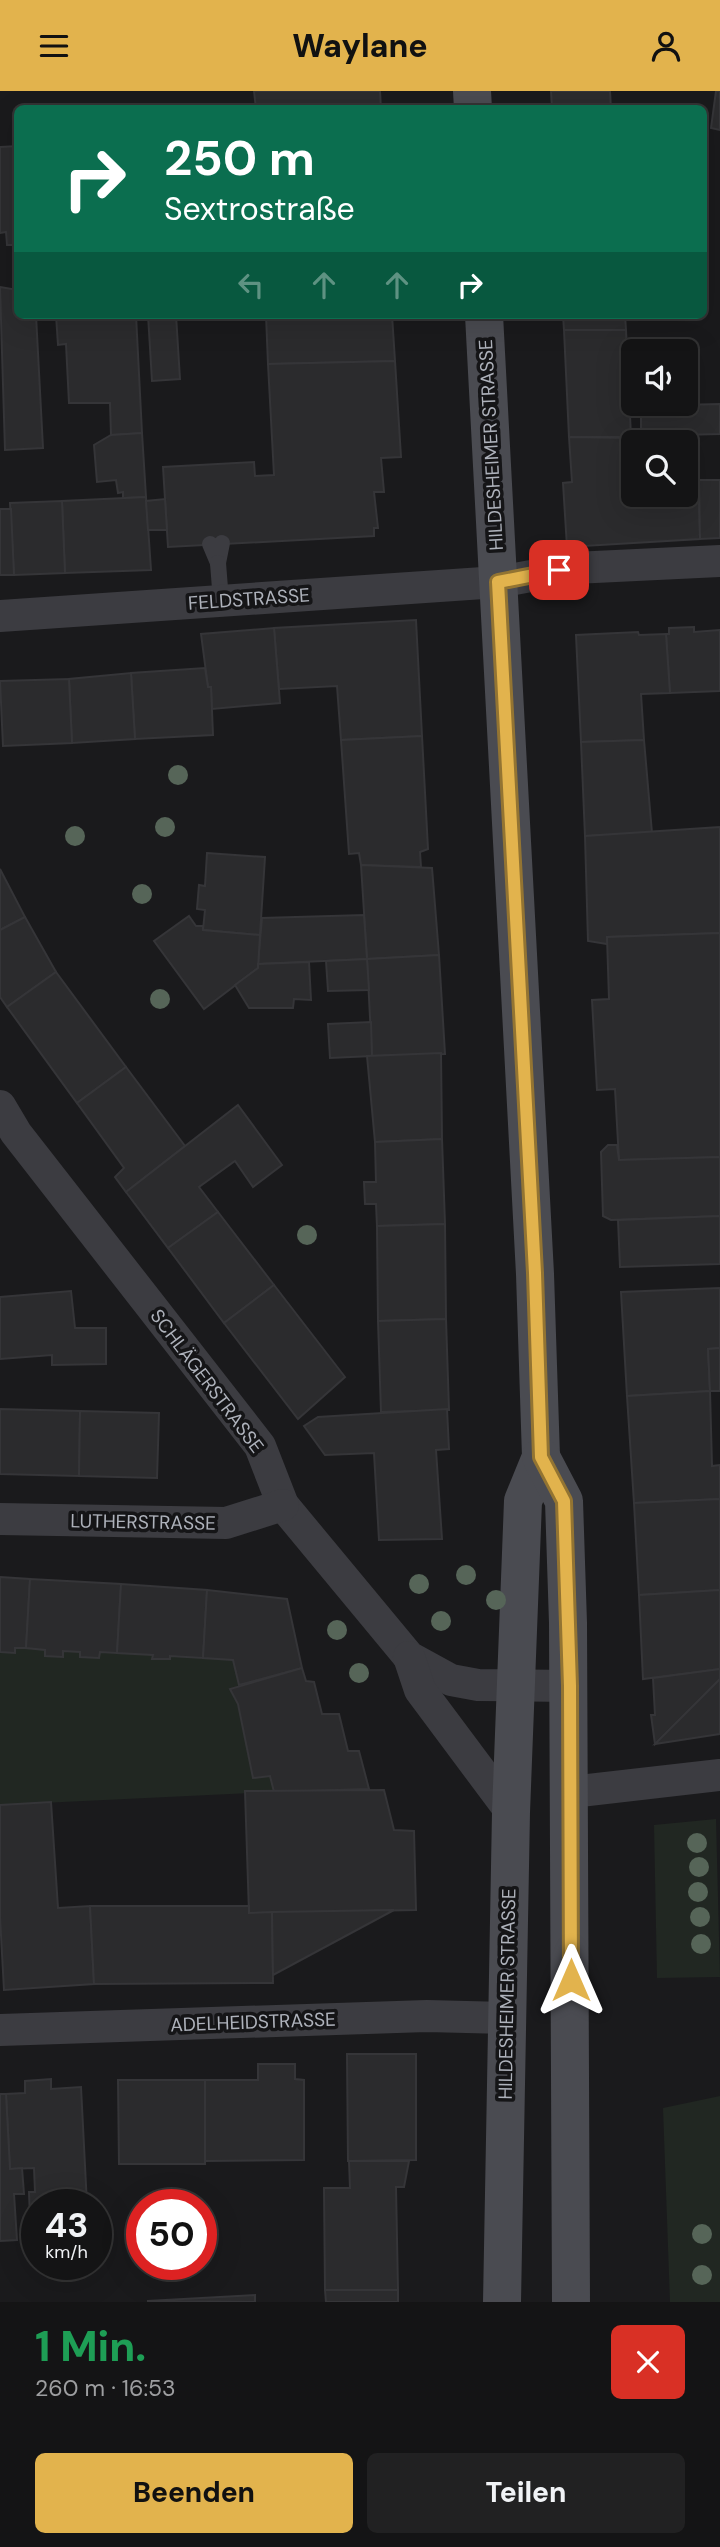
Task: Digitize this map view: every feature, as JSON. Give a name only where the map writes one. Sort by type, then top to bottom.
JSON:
[{"type":"main road","name":"HILDESHEIMER STRASSE","points":[[484,319],[535,1273],[541,1457],[523,1501],[511,1812],[502,2302]]},
{"type":"main road","name":"HILDESHEIMER STRASSE","points":[[541,1457],[564,1501],[571,1792],[571,2302]]},
{"type":"street","name":"FELDSTRASSE","points":[[0,616],[498,582],[574,568],[716,561]]},
{"type":"street","name":"SCHLÄGERSTRASSE","points":[[0,1106],[8,1133],[260,1446],[283,1505],[409,1657],[420,1690],[511,1812]]},
{"type":"street","name":"LUTHERSTRASSE","points":[[0,1519],[226,1523],[283,1505]]},
{"type":"street","name":"SCHLÄGERSTRASSE","points":[[409,1657],[451,1680],[478,1685],[516,1686]]},
{"type":"street","points":[[516,1686],[570,1686]]},
{"type":"street","points":[[571,1792],[720,1775]]},
{"type":"street","name":"ADELHEIDSTRASSE","points":[[0,2030],[427,2016],[506,2018]]},
{"type":"lane","points":[[216,544],[221,601]]},
{"type":"shaded area","points":[[15,1648],[45,1650],[45,1656],[62,1657],[63,1651],[80,1652],[80,1657],[99,1658],[100,1652],[153,1655],[153,1659],[169,1659],[170,1656],[233,1660],[239,1685],[231,1690],[270,1776],[274,1792],[0,1805],[0,1652],[14,1653]]},
{"type":"shaded area","points":[[716,1819],[720,1977],[657,1978],[654,1825]]},
{"type":"shaded area","points":[[720,2096],[720,2302],[670,2302],[663,2108]]},
{"type":"building","points":[[254,91],[380,91],[381,105],[256,105]]},
{"type":"building","points":[[551,91],[610,91],[611,105],[552,105]]},
{"type":"building","points":[[716,91],[720,91],[720,130],[711,128]]},
{"type":"building","points":[[14,146],[14,245],[7,245],[6,232],[0,233],[0,147]]},
{"type":"building","points":[[0,287],[14,289],[14,319],[36,319],[43,448],[5,450]]},
{"type":"building","points":[[56,319],[136,319],[142,433],[111,435],[110,403],[69,403],[66,344],[58,345]]},
{"type":"building","points":[[148,319],[176,319],[180,379],[152,381]]},
{"type":"building","points":[[266,319],[392,319],[395,361],[268,364]]},
{"type":"building","points":[[563,319],[625,319],[626,330],[564,330]]},
{"type":"building","points":[[564,330],[626,330],[626,339],[621,339],[621,416],[630,416],[631,430],[621,430],[621,437],[569,437]]},
{"type":"building","points":[[395,361],[401,457],[381,458],[384,492],[374,492],[378,528],[374,528],[374,536],[168,547],[163,467],[254,462],[255,476],[274,475],[268,364]]},
{"type":"building","points":[[720,404],[720,434],[698,435],[698,430],[641,430],[641,416],[698,416],[698,405]]},
{"type":"building","points":[[142,433],[146,497],[123,498],[123,492],[118,493],[116,480],[97,482],[94,445],[111,435]]},
{"type":"building","points":[[569,437],[621,438],[621,507],[698,507],[698,467],[700,539],[567,547],[563,483],[572,482]]},
{"type":"building","points":[[699,480],[720,480],[720,538],[700,539]]},
{"type":"building","points":[[146,497],[151,570],[65,573],[62,501]]},
{"type":"building","points":[[165,499],[167,530],[148,530],[146,501]]},
{"type":"building","points":[[62,501],[65,573],[14,575],[10,503]]},
{"type":"building","points":[[0,509],[11,509],[14,575],[0,575]]},
{"type":"building","points":[[416,620],[422,736],[341,740],[337,686],[279,689],[274,628]]},
{"type":"building","points":[[694,627],[694,632],[720,630],[720,691],[670,693],[666,634],[669,634],[669,628]]},
{"type":"building","points":[[274,628],[280,703],[212,709],[211,687],[208,687],[201,634]]},
{"type":"building","points":[[638,632],[639,635],[666,634],[670,693],[641,694],[644,740],[581,742],[576,635]]},
{"type":"building","points":[[205,668],[208,687],[211,687],[213,735],[135,739],[131,673]]},
{"type":"building","points":[[131,673],[135,739],[72,743],[69,679]]},
{"type":"building","points":[[69,679],[72,743],[3,746],[0,681]]},
{"type":"building","points":[[422,736],[428,849],[420,852],[421,867],[361,865],[359,853],[349,854],[341,740]]},
{"type":"building","points":[[644,740],[652,833],[585,836],[581,742]]},
{"type":"building","points":[[720,827],[720,933],[607,937],[607,944],[588,941],[585,836]]},
{"type":"building","points":[[207,853],[265,857],[260,935],[203,930],[205,910],[197,909],[199,885],[205,886]]},
{"type":"building","points":[[361,865],[432,868],[439,955],[367,959]]},
{"type":"building","points":[[0,869],[25,917],[0,930]]},
{"type":"building","points":[[364,915],[367,959],[258,964],[262,918]]},
{"type":"building","points":[[189,916],[196,926],[203,926],[203,930],[260,935],[258,968],[204,1009],[154,941]]},
{"type":"building","points":[[25,917],[56,972],[7,1007],[0,997],[0,930]]},
{"type":"building","points":[[720,933],[720,1157],[619,1160],[615,1089],[597,1090],[592,1000],[609,999],[607,937]]},
{"type":"building","points":[[439,955],[445,1054],[372,1056],[367,959]]},
{"type":"building","points":[[367,959],[369,990],[328,991],[326,961]]},
{"type":"building","points":[[309,962],[311,1000],[294,999],[293,1008],[249,1008],[235,985],[258,968],[258,964]]},
{"type":"building","points":[[56,972],[126,1067],[77,1103],[7,1007]]},
{"type":"building","points":[[371,1022],[372,1056],[330,1058],[328,1024]]},
{"type":"building","points":[[441,1053],[442,1139],[375,1142],[367,1056]]},
{"type":"building","points":[[126,1067],[185,1146],[126,1192],[115,1177],[124,1168],[77,1103]]},
{"type":"building","points":[[238,1105],[282,1165],[253,1187],[235,1161],[199,1187],[218,1212],[168,1248],[126,1192]]},
{"type":"building","points":[[442,1139],[445,1224],[377,1226],[376,1204],[365,1204],[364,1182],[376,1182],[375,1142]]},
{"type":"building","points":[[608,1145],[617,1145],[619,1160],[720,1157],[720,1216],[611,1220],[603,1216],[601,1152]]},
{"type":"building","points":[[218,1212],[274,1285],[224,1323],[168,1248]]},
{"type":"building","points":[[720,1216],[720,1264],[620,1267],[618,1220]]},
{"type":"building","points":[[445,1224],[446,1319],[378,1321],[377,1226]]},
{"type":"building","points":[[274,1285],[345,1377],[298,1419],[224,1323]]},
{"type":"building","points":[[720,1288],[720,1348],[708,1349],[710,1391],[627,1396],[621,1292]]},
{"type":"building","points":[[71,1291],[75,1328],[106,1328],[106,1364],[52,1365],[52,1355],[0,1359],[0,1297]]},
{"type":"building","points":[[446,1319],[449,1410],[381,1412],[378,1321]]},
{"type":"building","points":[[720,1348],[720,1391],[710,1391],[708,1349]]},
{"type":"building","points":[[710,1391],[712,1466],[720,1465],[720,1499],[634,1503],[627,1396]]},
{"type":"building","points":[[0,1409],[80,1411],[79,1476],[0,1474]]},
{"type":"building","points":[[447,1409],[449,1449],[436,1450],[442,1539],[379,1540],[374,1453],[325,1455],[304,1426],[318,1417]]},
{"type":"building","points":[[80,1411],[159,1413],[157,1478],[79,1476]]},
{"type":"building","points":[[720,1499],[720,1590],[639,1595],[634,1503]]},
{"type":"building","points":[[0,1577],[30,1579],[26,1648],[15,1648],[15,1653],[0,1652]]},
{"type":"building","points":[[30,1579],[121,1584],[117,1653],[100,1652],[99,1658],[80,1657],[80,1652],[63,1651],[63,1657],[45,1656],[45,1650],[26,1648]]},
{"type":"building","points":[[121,1584],[207,1590],[203,1658],[170,1656],[170,1659],[152,1659],[153,1655],[117,1653]]},
{"type":"building","points":[[207,1590],[287,1599],[302,1668],[239,1685],[233,1660],[203,1658]]},
{"type":"building","points":[[720,1590],[720,1669],[643,1679],[639,1595]]},
{"type":"building","points":[[302,1668],[306,1681],[314,1682],[322,1714],[339,1714],[348,1751],[359,1751],[369,1789],[274,1792],[270,1776],[253,1778],[238,1704],[230,1689]]},
{"type":"building","points":[[720,1669],[720,1679],[655,1744],[651,1715],[655,1715],[653,1678]]},
{"type":"building","points":[[720,1679],[720,1734],[655,1744]]},
{"type":"building","points":[[384,1790],[394,1830],[414,1831],[416,1910],[249,1913],[245,1791]]},
{"type":"building","points":[[51,1802],[58,1908],[90,1906],[94,1984],[4,1990],[0,1917],[0,1805]]},
{"type":"building","points":[[90,1906],[249,1906],[249,1913],[272,1912],[273,1983],[94,1984]]},
{"type":"building","points":[[394,1910],[273,1975],[272,1912]]},
{"type":"building","points":[[347,2054],[416,2054],[416,2160],[348,2161]]},
{"type":"building","points":[[258,2064],[295,2064],[295,2079],[304,2080],[304,2160],[205,2161],[205,2080],[258,2080]]},
{"type":"building","points":[[51,2079],[51,2089],[81,2087],[86,2189],[35,2189],[34,2168],[10,2169],[6,2094],[25,2093],[25,2081]]},
{"type":"building","points":[[118,2080],[205,2080],[205,2164],[119,2164]]},
{"type":"building","points":[[0,2094],[6,2094],[10,2169],[22,2168],[24,2189],[21,2189],[21,2194],[14,2194],[17,2240],[0,2241]]},
{"type":"building","points":[[349,2161],[409,2161],[404,2187],[396,2187],[398,2290],[325,2290],[324,2188],[350,2188]]},
{"type":"building","points":[[325,2290],[398,2290],[398,2302],[326,2302]]},
{"type":"building","points":[[255,2295],[255,2302],[147,2301]]},
{"type":"route","points":[[559,570],[498,582],[535,1273],[541,1457],[564,1501],[570,1686],[571,1980]]}]
